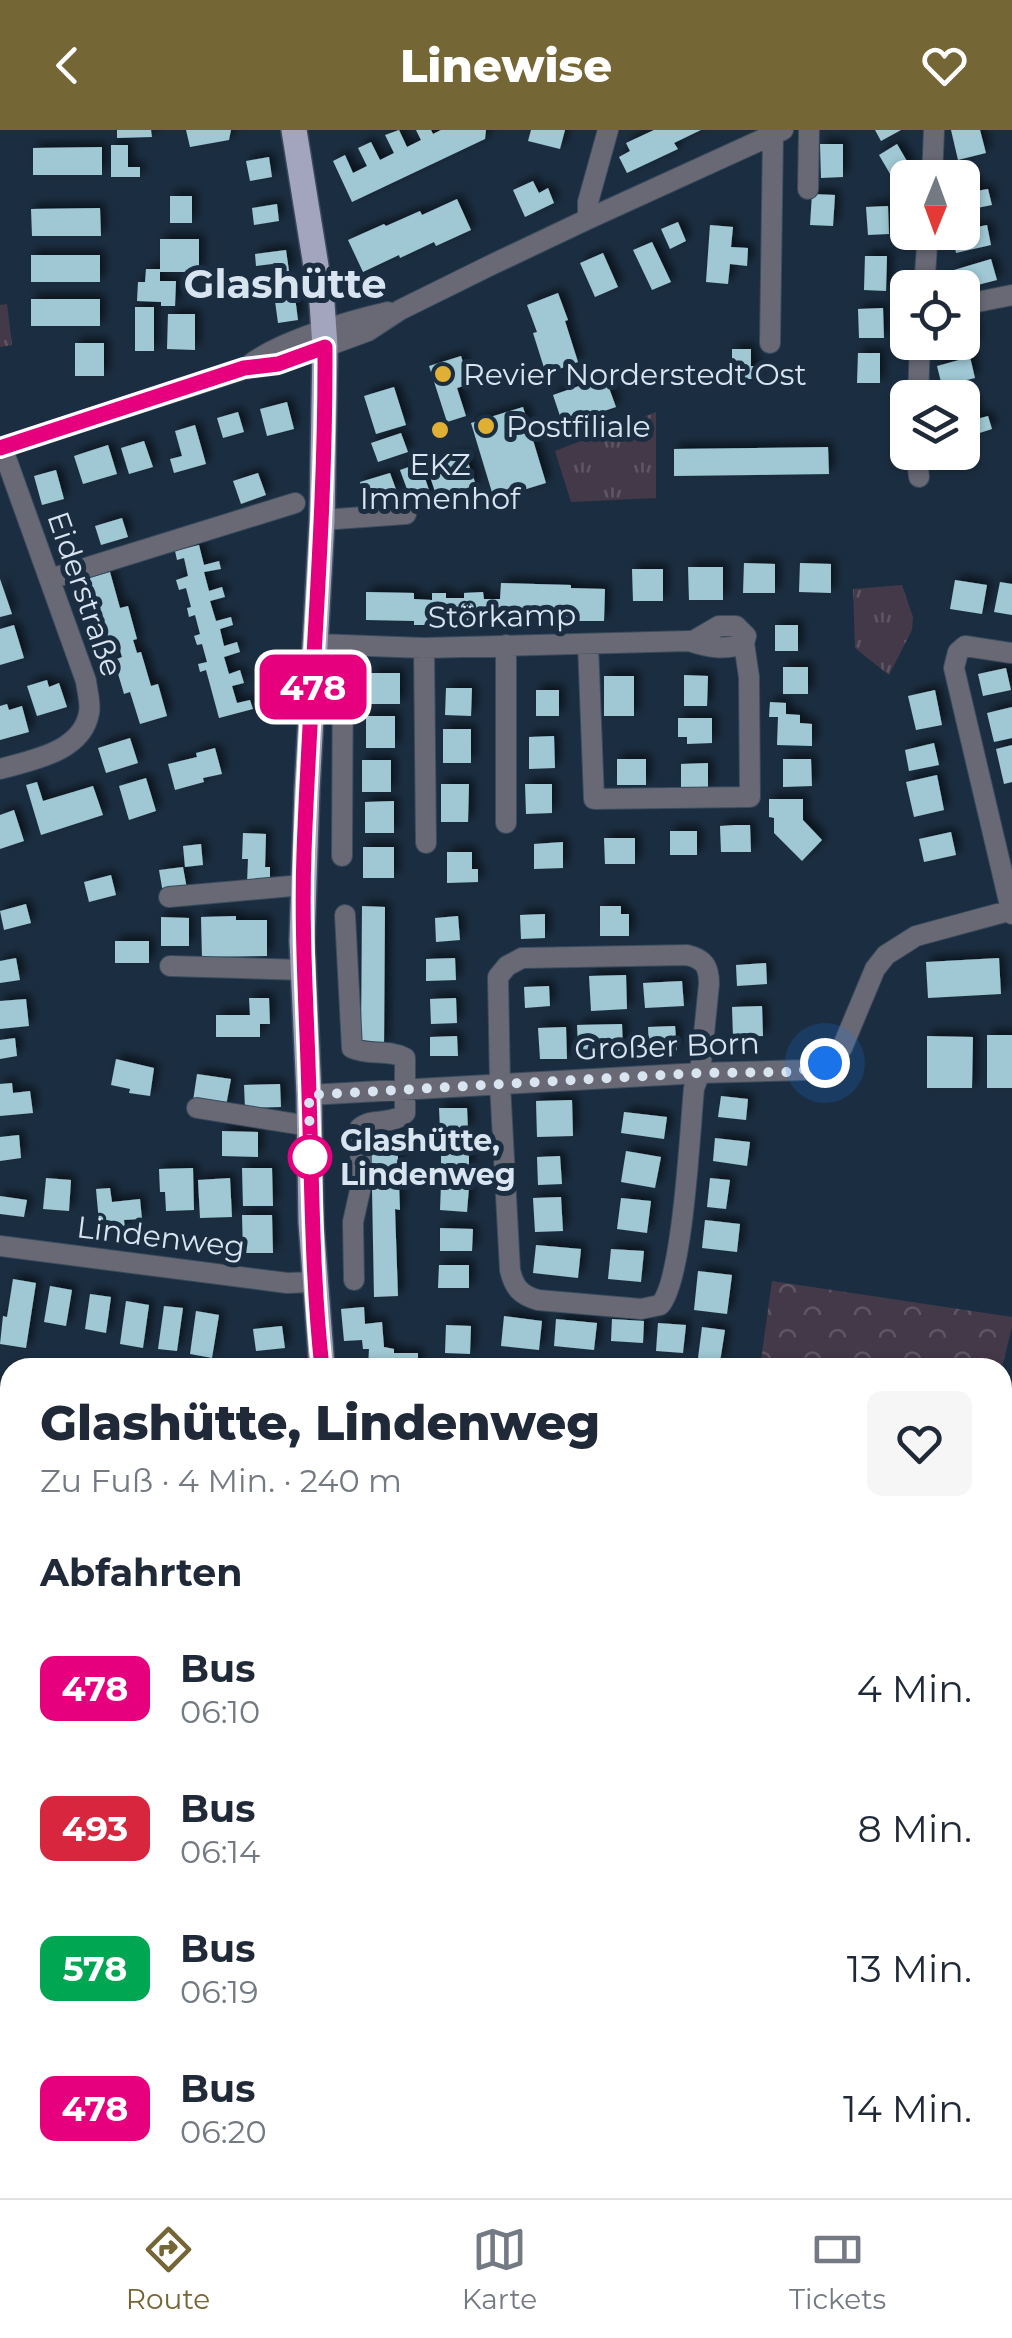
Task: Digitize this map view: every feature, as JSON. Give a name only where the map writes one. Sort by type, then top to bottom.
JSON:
[{"type":"main road","points":[[294,130],[325,339],[322,520],[303,885],[310,1222],[321,1358]]},
{"type":"street","points":[[588,218],[588,202],[608,130]]},
{"type":"street","points":[[808,189],[810,130]]},
{"type":"street","points":[[933,160],[934,130]]},
{"type":"street","points":[[1,448],[244,368],[273,351],[325,339],[366,316],[400,310],[588,218],[778,133],[770,343]]},
{"type":"street","points":[[980,301],[1012,295]]},
{"type":"street","name":"Eiderstraße","points":[[0,769],[69,744],[83,728],[90,709],[86,682],[1,448]]},
{"type":"street","points":[[918,470],[919,477]]},
{"type":"street","points":[[50,579],[295,502]]},
{"type":"street","points":[[322,520],[406,514]]},
{"type":"street","name":"Störkamp","points":[[316,644],[424,648],[695,640],[719,626],[731,625],[744,632],[750,676],[750,797],[594,798],[588,644]]},
{"type":"street","points":[[506,645],[506,824]]},
{"type":"street","points":[[342,646],[342,856]]},
{"type":"street","points":[[1012,653],[973,646],[953,648],[955,675],[1012,912]]},
{"type":"street","points":[[424,648],[426,843]]},
{"type":"street","points":[[169,897],[303,885]]},
{"type":"street","name":"Großer Born","points":[[309,1095],[700,1073],[797,1072],[825,1063],[844,1044],[886,955],[916,936],[1012,912]]},
{"type":"street","points":[[345,915],[352,1048],[362,1053],[398,1054],[405,1058],[405,1113],[398,1120],[364,1124],[360,1128],[361,1186],[353,1222],[354,1280]]},
{"type":"street","points":[[686,954],[702,960],[709,970],[710,984],[700,1073],[694,1088],[674,1276],[665,1300],[648,1309],[525,1296],[515,1286],[510,1270],[497,984],[502,970],[522,958],[686,954]]},
{"type":"street","points":[[170,966],[303,970]]},
{"type":"street","points":[[197,1108],[310,1126]]},
{"type":"street","name":"Lindenweg","points":[[0,1246],[287,1283],[314,1282]]},
{"type":"green space","points":[[7,304],[12,345],[0,347],[0,305]]},
{"type":"green space","points":[[656,412],[656,498],[571,502],[555,451]]},
{"type":"green space","points":[[902,585],[913,617],[912,630],[889,675],[855,648],[853,589]]},
{"type":"green space","points":[[772,1281],[1012,1317],[1004,1358],[761,1358]]},
{"type":"building","points":[[117,130],[151,130],[152,137],[117,138]]},
{"type":"building","points":[[186,130],[231,130],[229,140],[190,147]]},
{"type":"building","points":[[399,130],[407,147],[421,140],[416,130],[431,130],[433,134],[441,130],[486,130],[485,139],[352,202],[333,161],[345,155],[353,173],[367,166],[358,148],[371,142],[380,160],[394,153],[385,135]]},
{"type":"building","points":[[531,130],[565,130],[560,149],[528,141]]},
{"type":"building","points":[[654,130],[701,130],[674,143],[678,149],[627,173],[619,157],[630,151],[626,143]]},
{"type":"building","points":[[875,130],[901,130],[881,141]]},
{"type":"building","points":[[951,130],[980,130],[986,153],[958,160]]},
{"type":"building","points":[[820,144],[843,144],[843,177],[821,178]]},
{"type":"building","points":[[897,144],[906,160],[890,160],[890,174],[879,155]]},
{"type":"building","points":[[111,145],[128,145],[128,167],[140,167],[140,177],[111,177]]},
{"type":"building","points":[[102,147],[102,175],[33,175],[33,148]]},
{"type":"building","points":[[269,157],[272,177],[250,181],[246,161]]},
{"type":"building","points":[[533,181],[539,193],[548,188],[554,203],[525,217],[513,190]]},
{"type":"building","points":[[988,189],[992,205],[980,207],[980,190]]},
{"type":"building","points":[[812,194],[835,195],[833,226],[810,225]]},
{"type":"building","points":[[170,196],[192,196],[192,223],[170,223]]},
{"type":"building","points":[[457,199],[471,230],[363,272],[348,240]]},
{"type":"building","points":[[277,204],[279,221],[254,225],[252,208]]},
{"type":"building","points":[[888,206],[889,234],[868,235],[866,207]]},
{"type":"building","points":[[100,208],[101,236],[32,236],[31,209]]},
{"type":"building","points":[[678,222],[686,241],[670,249],[661,229]]},
{"type":"building","points":[[710,225],[733,227],[731,247],[748,248],[747,266],[730,264],[728,284],[706,282]]},
{"type":"building","points":[[987,225],[991,245],[980,248],[980,226]]},
{"type":"building","points":[[160,239],[199,239],[199,272],[160,272],[160,281],[176,281],[175,306],[137,301],[138,282],[145,282],[146,269],[160,269]]},
{"type":"building","points":[[652,242],[671,282],[652,290],[633,250]]},
{"type":"building","points":[[286,250],[289,271],[273,273],[272,264],[256,266],[255,254]]},
{"type":"building","points":[[603,253],[618,287],[595,297],[580,263]]},
{"type":"building","points":[[31,255],[100,255],[100,282],[31,282]]},
{"type":"building","points":[[865,256],[887,256],[886,291],[864,290]]},
{"type":"building","points":[[991,259],[997,280],[980,284],[980,270],[954,270]]},
{"type":"building","points":[[558,293],[578,362],[546,374],[527,305]]},
{"type":"building","points":[[295,297],[298,320],[278,323],[275,301]]},
{"type":"building","points":[[31,299],[100,299],[100,326],[31,326]]},
{"type":"building","points":[[135,307],[154,307],[154,351],[135,351]]},
{"type":"building","points":[[883,308],[884,338],[859,338],[858,309]]},
{"type":"building","points":[[168,314],[195,314],[195,350],[167,349]]},
{"type":"building","points":[[75,343],[104,343],[104,376],[75,376]]},
{"type":"building","points":[[732,349],[751,349],[751,366],[757,366],[757,379],[732,379]]},
{"type":"building","points":[[858,353],[880,353],[880,383],[857,383]]},
{"type":"building","points":[[461,356],[470,384],[457,388],[466,416],[447,422],[429,366]]},
{"type":"building","points":[[971,360],[975,378],[940,380],[937,366]]},
{"type":"building","points":[[605,377],[616,407],[563,425],[553,395]]},
{"type":"building","points":[[394,387],[406,425],[376,434],[364,396]]},
{"type":"building","points":[[287,402],[294,429],[267,436],[260,409]]},
{"type":"building","points":[[523,407],[546,483],[494,499],[471,423]]},
{"type":"building","points":[[238,412],[244,432],[223,438],[217,418]]},
{"type":"building","points":[[988,416],[992,429],[980,433],[980,418]]},
{"type":"building","points":[[195,425],[206,464],[174,473],[170,459],[182,456],[175,431]]},
{"type":"building","points":[[401,433],[408,452],[378,462],[371,443]]},
{"type":"building","points":[[144,441],[153,467],[129,474],[121,448]]},
{"type":"building","points":[[108,445],[117,474],[83,484],[74,456]]},
{"type":"building","points":[[828,447],[829,474],[674,476],[674,449]]},
{"type":"building","points":[[465,454],[476,485],[437,498],[427,467]]},
{"type":"building","points":[[420,463],[430,493],[411,500],[400,470]]},
{"type":"building","points":[[56,470],[64,499],[42,505],[34,476]]},
{"type":"building","points":[[258,473],[266,495],[241,504],[233,481]]},
{"type":"building","points":[[390,473],[397,492],[366,502],[360,482]]},
{"type":"building","points":[[122,518],[128,537],[101,545],[95,526]]},
{"type":"building","points":[[199,545],[204,565],[219,561],[221,569],[204,572],[209,591],[222,587],[225,597],[210,601],[216,621],[231,617],[233,625],[220,629],[224,646],[237,642],[240,652],[224,657],[229,674],[240,670],[244,683],[232,686],[237,703],[250,700],[253,709],[219,718],[206,670],[200,672],[198,664],[207,662],[202,644],[197,645],[194,636],[200,634],[195,615],[189,617],[187,608],[191,607],[186,588],[179,590],[176,580],[188,576],[184,558],[177,560],[175,551]]},
{"type":"building","points":[[744,563],[775,564],[775,593],[743,593]]},
{"type":"building","points":[[800,563],[831,564],[831,593],[799,592]]},
{"type":"building","points":[[688,567],[723,567],[723,600],[689,600]]},
{"type":"building","points":[[632,569],[663,569],[663,601],[633,601]]},
{"type":"building","points":[[110,572],[120,608],[128,606],[137,653],[141,652],[151,686],[158,684],[167,716],[140,724],[130,692],[124,694],[114,660],[122,657],[118,644],[108,647],[98,614],[92,616],[82,580]]},
{"type":"building","points":[[0,579],[12,614],[0,617]]},
{"type":"building","points":[[955,580],[987,585],[982,614],[950,609]]},
{"type":"building","points":[[1000,582],[1012,584],[1012,615],[994,612]]},
{"type":"building","points":[[501,583],[605,589],[604,621],[500,616],[499,626],[464,622],[464,627],[446,628],[446,621],[414,625],[414,621],[366,620],[366,592],[414,593],[414,599],[432,600],[432,593],[464,598],[464,593],[483,592],[484,599],[500,599]]},
{"type":"building","points":[[14,625],[24,658],[0,665],[0,629]]},
{"type":"building","points":[[775,625],[798,625],[798,651],[775,651]]},
{"type":"building","points":[[783,667],[808,667],[808,694],[783,694]]},
{"type":"building","points":[[1006,668],[1011,690],[983,696],[978,674]]},
{"type":"building","points":[[371,673],[400,673],[400,704],[371,704]]},
{"type":"building","points":[[684,675],[708,676],[707,706],[684,706]]},
{"type":"building","points":[[604,676],[634,676],[634,716],[604,716]]},
{"type":"building","points":[[47,680],[49,687],[59,683],[67,707],[37,716],[27,686]]},
{"type":"building","points":[[446,688],[472,688],[471,716],[445,715]]},
{"type":"building","points":[[536,690],[559,690],[559,716],[536,716]]},
{"type":"building","points":[[935,690],[942,725],[916,730],[908,696]]},
{"type":"building","points":[[770,702],[786,703],[786,714],[800,715],[800,723],[812,724],[812,746],[777,745],[778,717],[769,717]]},
{"type":"building","points":[[7,704],[9,710],[22,706],[29,732],[0,740],[0,706]]},
{"type":"building","points":[[1012,707],[1012,738],[994,742],[987,713]]},
{"type":"building","points":[[366,716],[395,716],[395,748],[366,748]]},
{"type":"building","points":[[678,718],[712,718],[712,743],[687,744],[687,737],[678,737]]},
{"type":"building","points":[[443,729],[471,729],[471,763],[443,763]]},
{"type":"building","points":[[554,736],[555,768],[529,769],[529,737]]},
{"type":"building","points":[[130,738],[138,763],[106,773],[98,748]]},
{"type":"building","points":[[934,743],[939,765],[909,771],[905,750]]},
{"type":"building","points":[[1012,745],[1012,782],[1004,784],[996,749]]},
{"type":"building","points":[[215,748],[222,774],[175,790],[168,764]]},
{"type":"building","points":[[617,759],[646,759],[646,785],[617,785]]},
{"type":"building","points":[[783,759],[811,759],[812,786],[783,787]]},
{"type":"building","points":[[362,760],[391,760],[391,792],[362,792]]},
{"type":"building","points":[[708,763],[708,789],[681,789],[681,764]]},
{"type":"building","points":[[937,775],[944,810],[914,817],[906,782]]},
{"type":"building","points":[[146,778],[156,811],[129,820],[119,786]]},
{"type":"building","points":[[37,782],[43,801],[93,786],[103,815],[41,835],[26,785]]},
{"type":"building","points":[[441,784],[469,784],[468,822],[441,822]]},
{"type":"building","points":[[525,784],[552,784],[552,813],[526,814]]},
{"type":"building","points":[[769,799],[803,799],[803,820],[822,840],[802,861],[774,833]]},
{"type":"building","points":[[394,801],[394,833],[365,833],[365,802]]},
{"type":"building","points":[[14,810],[24,841],[0,849],[0,815]]},
{"type":"building","points":[[750,825],[751,852],[721,852],[720,826]]},
{"type":"building","points":[[670,831],[697,831],[697,855],[670,855]]},
{"type":"building","points":[[951,832],[956,855],[924,862],[919,839]]},
{"type":"building","points":[[243,833],[266,834],[265,867],[270,867],[270,884],[247,883],[248,859],[242,859]]},
{"type":"building","points":[[604,838],[635,838],[635,864],[605,864]]},
{"type":"building","points":[[563,842],[563,868],[534,869],[534,844]]},
{"type":"building","points":[[201,844],[203,865],[185,867],[183,846]]},
{"type":"building","points":[[363,847],[394,847],[394,878],[363,878]]},
{"type":"building","points":[[447,852],[472,852],[472,869],[478,869],[478,882],[447,883]]},
{"type":"building","points":[[183,867],[187,889],[163,893],[159,870]]},
{"type":"building","points":[[111,875],[116,895],[89,902],[84,882]]},
{"type":"building","points":[[26,904],[31,923],[4,930],[0,911]]},
{"type":"building","points":[[362,906],[385,907],[384,1045],[361,1045]]},
{"type":"building","points":[[600,906],[621,906],[621,914],[629,914],[629,936],[600,936]]},
{"type":"building","points":[[545,914],[545,938],[521,939],[520,915]]},
{"type":"building","points":[[236,916],[236,920],[267,920],[267,956],[202,957],[201,917]]},
{"type":"building","points":[[458,916],[460,940],[436,942],[435,918]]},
{"type":"building","points":[[161,917],[189,918],[189,946],[161,946]]},
{"type":"building","points":[[115,941],[149,941],[149,963],[115,963]]},
{"type":"building","points":[[16,958],[20,980],[0,983],[0,961]]},
{"type":"building","points":[[455,958],[456,980],[426,981],[426,959]]},
{"type":"building","points":[[999,958],[1001,994],[928,998],[926,962]]},
{"type":"building","points":[[766,963],[767,984],[737,986],[736,965]]},
{"type":"building","points":[[626,975],[627,1009],[591,1011],[589,976]]},
{"type":"building","points":[[682,981],[684,1006],[645,1008],[643,983]]},
{"type":"building","points":[[549,986],[550,1006],[525,1008],[524,987]]},
{"type":"building","points":[[249,998],[269,998],[270,1024],[260,1024],[260,1037],[216,1037],[216,1015],[250,1015]]},
{"type":"building","points":[[456,998],[457,1023],[431,1024],[430,999]]},
{"type":"building","points":[[26,999],[29,1026],[0,1029],[0,1001]]},
{"type":"building","points":[[762,1006],[763,1036],[733,1037],[732,1007]]},
{"type":"building","points":[[622,1024],[623,1051],[578,1049],[577,1025]]},
{"type":"building","points":[[675,1026],[677,1050],[649,1052],[648,1027]]},
{"type":"building","points":[[566,1027],[567,1059],[540,1059],[538,1028]]},
{"type":"building","points":[[987,1035],[1012,1035],[1012,1088],[987,1088]]},
{"type":"building","points":[[457,1036],[458,1056],[430,1056],[430,1037]]},
{"type":"building","points":[[927,1036],[973,1037],[972,1088],[927,1088]]},
{"type":"building","points":[[15,1038],[17,1056],[0,1059],[0,1040]]},
{"type":"building","points":[[116,1059],[154,1068],[150,1096],[111,1085]]},
{"type":"building","points":[[197,1074],[231,1079],[226,1106],[193,1101]]},
{"type":"building","points":[[12,1083],[13,1093],[30,1091],[33,1113],[0,1116],[0,1084]]},
{"type":"building","points":[[280,1084],[281,1107],[245,1108],[244,1085]]},
{"type":"building","points":[[721,1096],[748,1099],[746,1120],[718,1117]]},
{"type":"building","points":[[572,1100],[573,1136],[537,1137],[536,1101]]},
{"type":"building","points":[[439,1108],[467,1108],[468,1129],[440,1129]]},
{"type":"building","points":[[624,1112],[667,1117],[664,1139],[621,1133]]},
{"type":"building","points":[[222,1131],[258,1132],[258,1157],[222,1156]]},
{"type":"building","points":[[397,1132],[398,1296],[374,1297],[371,1133]]},
{"type":"building","points":[[19,1135],[21,1158],[0,1161],[0,1137]]},
{"type":"building","points":[[715,1138],[750,1142],[747,1166],[713,1161]]},
{"type":"building","points":[[441,1147],[469,1147],[469,1170],[441,1170]]},
{"type":"building","points":[[626,1151],[661,1157],[655,1188],[621,1182]]},
{"type":"building","points":[[560,1156],[562,1184],[538,1185],[537,1157]]},
{"type":"building","points":[[193,1168],[194,1210],[166,1211],[159,1169]]},
{"type":"building","points":[[242,1168],[272,1168],[273,1206],[243,1206]]},
{"type":"building","points":[[46,1178],[71,1180],[69,1211],[43,1209]]},
{"type":"building","points":[[230,1178],[232,1217],[200,1218],[198,1180]]},
{"type":"building","points":[[710,1178],[730,1180],[726,1209],[707,1207]]},
{"type":"building","points":[[441,1185],[469,1187],[467,1212],[440,1210]]},
{"type":"building","points":[[110,1188],[112,1202],[140,1199],[142,1219],[124,1220],[125,1228],[110,1229],[109,1221],[99,1222],[96,1189]]},
{"type":"building","points":[[0,1196],[27,1200],[24,1217],[0,1214]]},
{"type":"building","points":[[561,1197],[563,1231],[535,1232],[533,1198]]},
{"type":"building","points":[[621,1198],[651,1201],[647,1233],[617,1229]]},
{"type":"building","points":[[242,1215],[272,1215],[273,1253],[243,1253]]},
{"type":"building","points":[[705,1220],[740,1224],[737,1252],[702,1248]]},
{"type":"building","points":[[440,1228],[473,1229],[472,1251],[440,1251]]},
{"type":"building","points":[[536,1245],[581,1249],[578,1278],[533,1273]]},
{"type":"building","points":[[611,1249],[644,1251],[641,1282],[608,1279]]},
{"type":"building","points":[[439,1265],[469,1265],[469,1288],[438,1288]]},
{"type":"building","points":[[698,1271],[732,1275],[727,1314],[694,1310]]},
{"type":"building","points":[[13,1279],[36,1283],[26,1348],[0,1344]]},
{"type":"building","points":[[50,1286],[72,1290],[66,1326],[44,1322]]},
{"type":"building","points":[[90,1294],[111,1297],[106,1333],[85,1329]]},
{"type":"building","points":[[126,1301],[149,1305],[143,1348],[120,1344]]},
{"type":"building","points":[[164,1306],[183,1308],[177,1351],[158,1349]]},
{"type":"building","points":[[364,1307],[365,1324],[382,1322],[384,1347],[394,1349],[394,1353],[418,1353],[418,1358],[369,1358],[369,1349],[363,1349],[362,1340],[344,1341],[341,1309]]},
{"type":"building","points":[[196,1311],[219,1315],[212,1358],[190,1354]]},
{"type":"building","points":[[504,1316],[542,1321],[539,1350],[501,1346]]},
{"type":"building","points":[[556,1319],[597,1323],[594,1350],[554,1346]]},
{"type":"building","points":[[612,1319],[644,1321],[643,1343],[611,1341]]},
{"type":"building","points":[[658,1323],[686,1325],[683,1353],[656,1351]]},
{"type":"building","points":[[446,1325],[471,1326],[470,1354],[445,1353]]},
{"type":"building","points":[[282,1326],[285,1348],[256,1351],[253,1329]]},
{"type":"building","points":[[702,1327],[725,1330],[721,1358],[698,1358]]},
{"type":"bus line","name":"478","points":[[0,448],[244,368],[278,364],[325,347],[322,520],[306,790],[302,941],[310,1222],[321,1358]]},
{"type":"place","name":"Revier Norderstedt Ost","points":[[443,374]]},
{"type":"place","name":"Postfiliale","points":[[486,426]]},
{"type":"place","name":"EKZ Immenhof","points":[[440,430]]},
{"type":"place","name":"Glashütte, Lindenweg","points":[[310,1157]]},
{"type":"district","name":"Glashütte","points":[[285,283]]},
{"type":"route","points":[[310,1157],[309,1095],[700,1073],[797,1072],[825,1063]]}]
